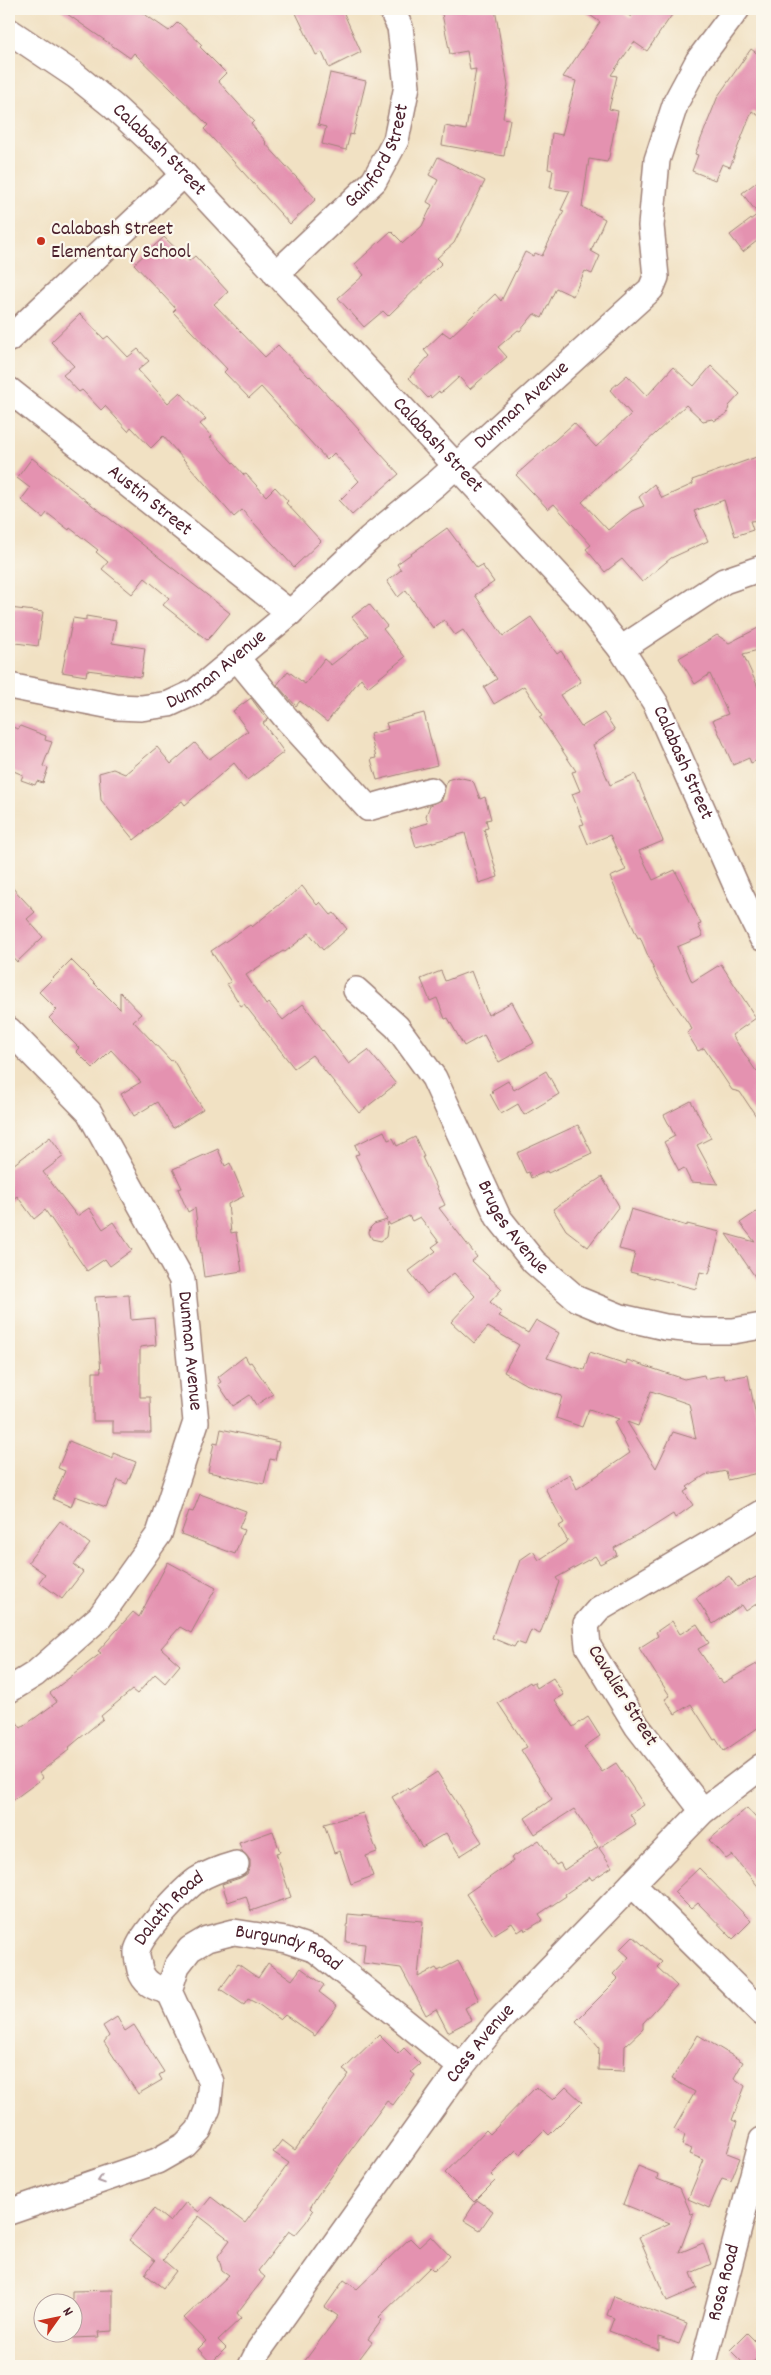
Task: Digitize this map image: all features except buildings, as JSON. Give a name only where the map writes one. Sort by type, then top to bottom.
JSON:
[{"type":"street","name":"Gainford Street","points":[[276,274],[374,181],[396,140],[407,86],[400,27],[391,9]]},
{"type":"street","name":"Dunman Avenue","points":[[9,686],[116,707],[141,708],[169,704],[195,692],[290,613],[370,538],[456,466],[651,289],[656,277],[651,226],[657,160],[676,102],[698,61],[737,9]]},
{"type":"street","name":"Calabash Street","points":[[9,30],[76,76],[113,106],[184,174],[585,604],[621,649],[656,704],[739,892],[762,938]]},
{"type":"street","points":[[9,339],[184,174]]},
{"type":"street","name":"Austin Street","points":[[9,390],[290,613]]},
{"type":"street","points":[[621,649],[724,581],[762,568]]},
{"type":"street","points":[[236,657],[286,718],[368,808],[431,790]]},
{"type":"street","name":"Bruges Avenue","points":[[356,990],[397,1027],[434,1078],[498,1216],[534,1262],[577,1299],[621,1317],[665,1327],[703,1331],[733,1331],[762,1326]]},
{"type":"street","name":"Dunman Avenue","points":[[9,1030],[89,1112],[182,1280],[196,1422],[159,1534],[100,1617],[35,1674],[9,1690]]},
{"type":"street","name":"Cavalier Street","points":[[703,1811],[637,1726],[588,1646],[586,1624],[599,1609],[762,1513]]},
{"type":"street","name":"Cass Avenue","points":[[251,2366],[258,2350],[460,2067],[497,2023],[703,1811],[762,1766]]},
{"type":"street","name":"Dalath Road","points":[[169,1991],[160,1990],[142,1977],[136,1952],[143,1939],[186,1889],[198,1879],[218,1869],[236,1864]]},
{"type":"street","points":[[632,1884],[762,2013]]},
{"type":"street","name":"Burgundy Road","points":[[169,1991],[177,1966],[190,1949],[207,1938],[234,1932],[286,1940],[316,1950],[460,2067]]},
{"type":"street","points":[[9,2212],[157,2161],[185,2145],[199,2130],[208,2108],[211,2082],[169,1991]]},
{"type":"street","name":"Rosa Road","points":[[703,2366],[762,2140]]},
{"type":"place","name":"Calabash Street Elementary School","points":[[41,241]]}]
